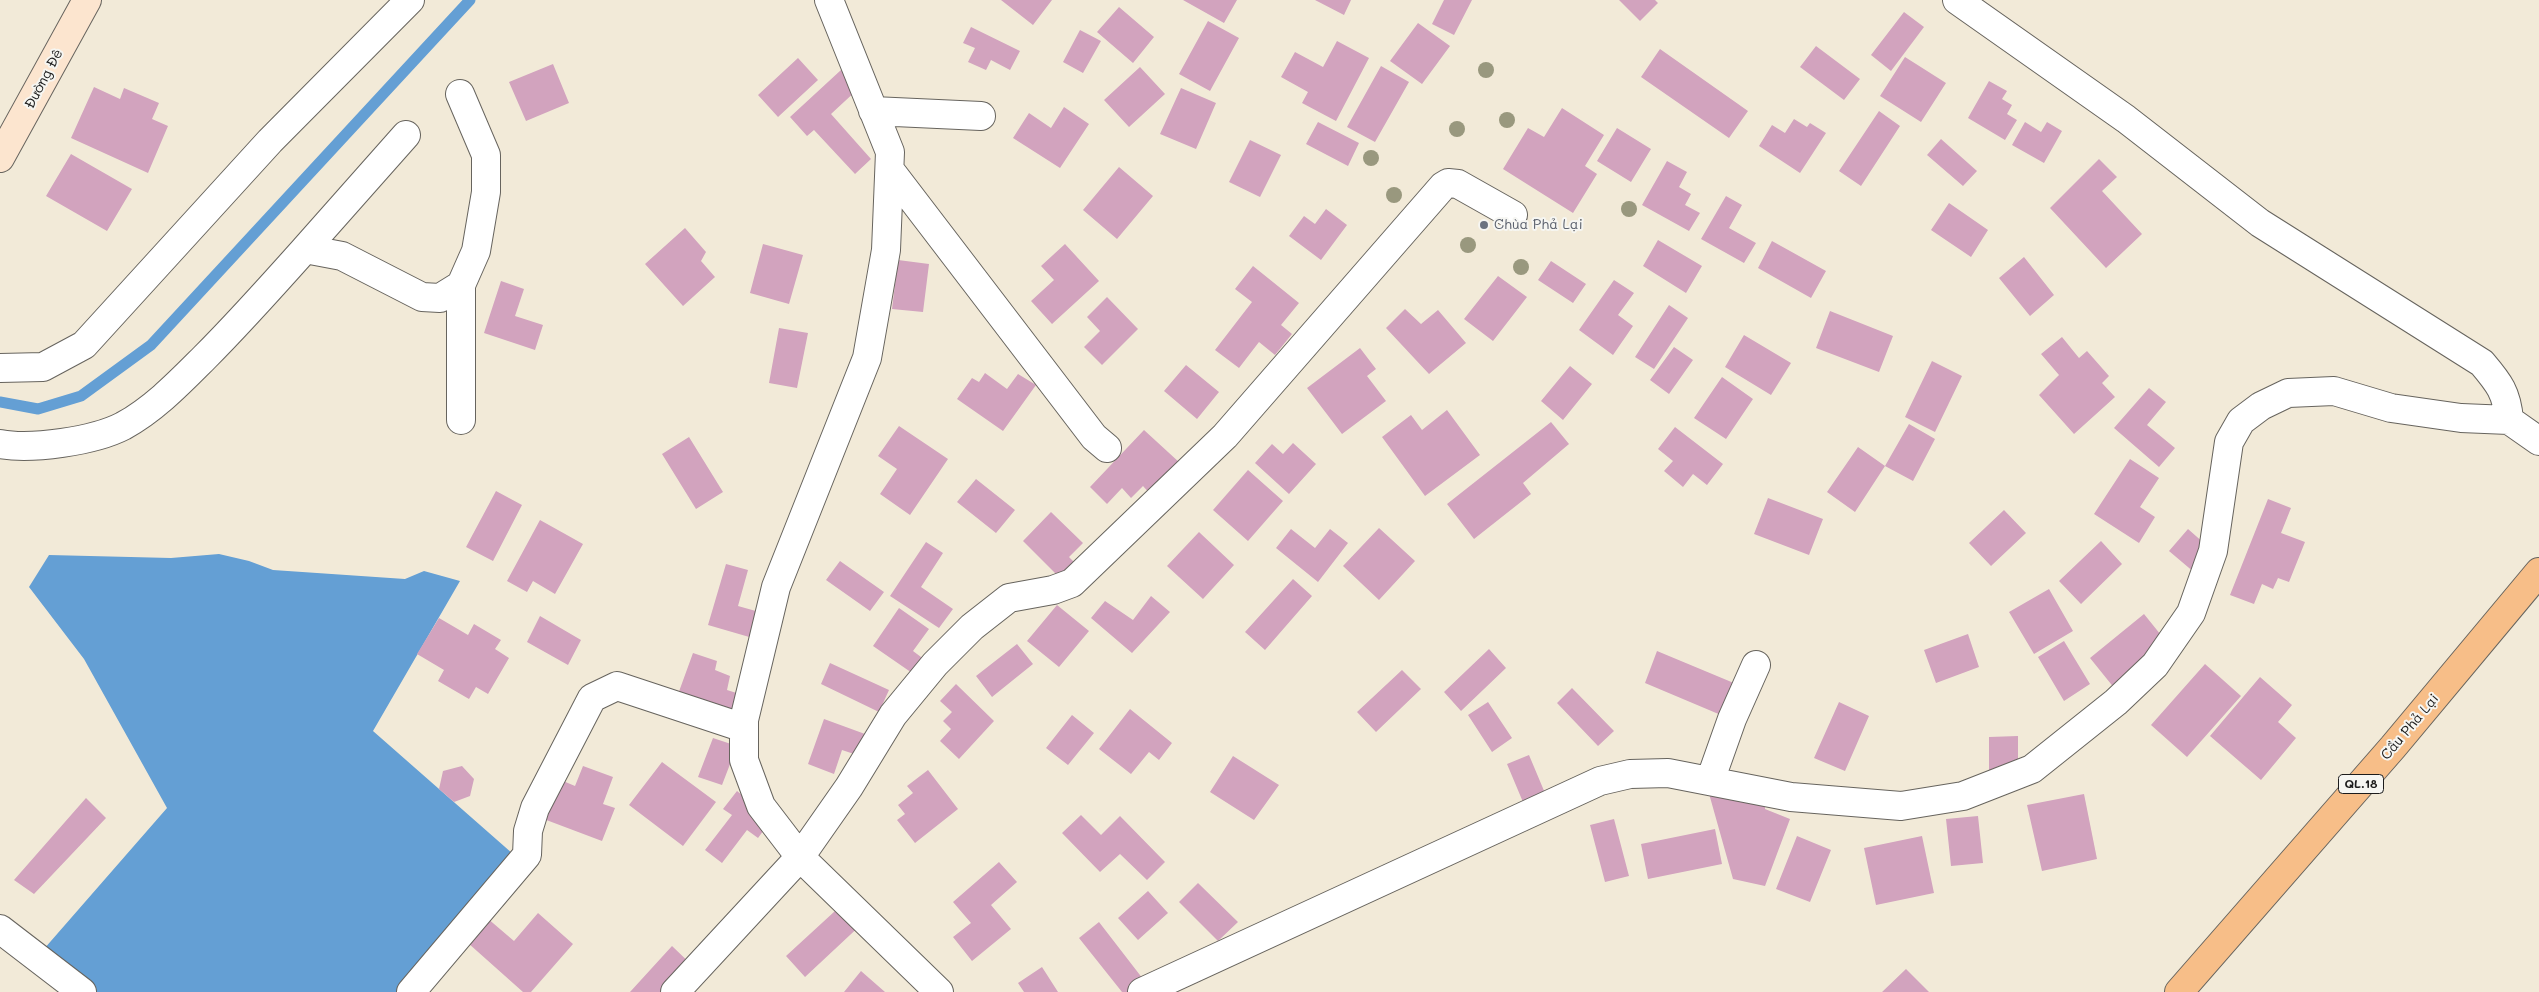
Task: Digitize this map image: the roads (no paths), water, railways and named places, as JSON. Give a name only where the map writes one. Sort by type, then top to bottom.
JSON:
[{"type":"highway","name":"Cầu Phả Lại","points":[[2179,992],[2393,747],[2539,572]]},
{"type":"street","name":"Đường Đê","points":[[0,158],[87,0]]},
{"type":"street","points":[[0,368],[43,367],[84,345],[270,141],[410,0]]},
{"type":"street","points":[[829,0],[890,152],[886,250],[867,358],[776,587],[744,720],[744,760],[761,806],[800,857],[939,992]]},
{"type":"street","points":[[1957,0],[2126,119],[2260,223],[2482,363],[2498,382],[2507,400],[2509,420]]},
{"type":"street","points":[[460,94],[486,155],[486,183],[476,251],[461,285],[461,420]]},
{"type":"street","points":[[873,111],[981,116]]},
{"type":"street","points":[[0,444],[14,446],[71,442],[122,427],[163,398],[249,313],[406,136]]},
{"type":"street","points":[[890,170],[1094,437],[1107,448]]},
{"type":"street","points":[[675,992],[800,857],[849,787],[894,715],[935,664],[972,627],[1009,598],[1053,590],[1072,583],[1224,436],[1443,186],[1448,183],[1458,184],[1513,215]]},
{"type":"street","points":[[305,249],[342,256],[422,297],[440,298],[461,285]]},
{"type":"street","points":[[1142,992],[1600,781],[1630,774],[1668,773],[1791,797],[1901,806],[1963,796],[2032,769],[2116,702],[2155,666],[2191,613],[2213,551],[2229,442],[2241,421],[2261,406],[2288,393],[2334,391],[2391,408],[2461,418],[2509,420],[2539,441]]},
{"type":"street","points":[[1710,781],[1732,720],[1756,665]]},
{"type":"street","points":[[411,992],[527,855],[528,831],[535,808],[592,698],[617,686],[744,728]]},
{"type":"street","points":[[0,928],[82,992]]},
{"type":"water","points":[[219,554],[249,561],[273,570],[405,579],[424,571],[460,581],[373,731],[521,861],[399,992],[82,992],[37,957],[167,808],[84,659],[29,587],[49,555],[171,558]]},
{"type":"waterway","points":[[0,402],[38,409],[81,396],[151,345],[470,0]]},
{"type":"place","name":"Chùa Phả Lại","points":[[1484,225]]}]
